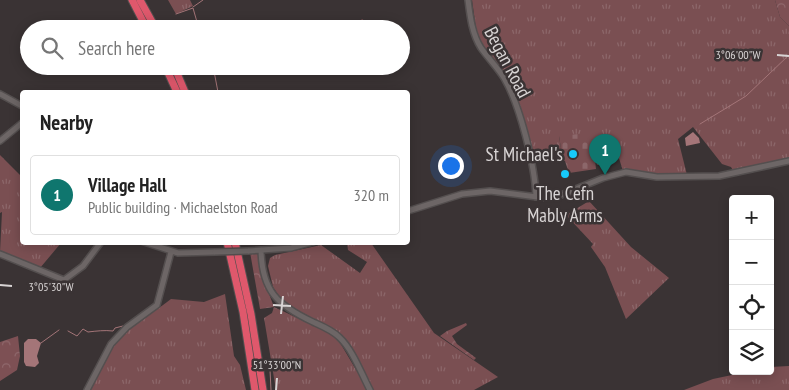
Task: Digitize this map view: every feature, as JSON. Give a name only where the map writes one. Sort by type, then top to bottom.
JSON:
[{"type":"highway","points":[[132,0],[142,20]]},
{"type":"highway","points":[[140,0],[151,20]]},
{"type":"highway","points":[[169,75],[176,90]]},
{"type":"highway","points":[[178,75],[184,90]]},
{"type":"highway","points":[[228,245],[243,312],[255,390]]},
{"type":"highway","points":[[236,245],[251,314],[263,390]]},
{"type":"street","name":"Began Road","points":[[468,0],[471,23],[477,41],[504,78],[515,102],[530,160],[536,197]]},
{"type":"street","points":[[0,94],[20,105]]},
{"type":"street","points":[[0,141],[20,124]]},
{"type":"street","points":[[410,210],[462,194],[490,191],[536,197],[561,195],[603,178],[626,172],[657,177],[719,176],[789,161]]},
{"type":"street","points":[[0,254],[64,280],[82,266],[99,245]]},
{"type":"street","points":[[152,245],[172,252],[248,251],[291,248],[302,245]]},
{"type":"street","points":[[261,250],[261,266],[267,285],[275,300],[286,308],[325,327],[339,337],[370,390]]},
{"type":"street","points":[[87,390],[111,344],[127,327],[157,305],[172,252]]},
{"type":"green space","points":[[168,0],[190,0],[193,6],[176,14]]},
{"type":"green space","points":[[472,0],[775,0],[780,17],[789,26],[789,160],[776,161],[734,172],[731,167],[722,164],[693,127],[678,139],[687,175],[623,171],[618,155],[604,164],[597,165],[593,140],[559,136],[561,149],[530,154],[515,98],[477,36]]},
{"type":"green space","points":[[775,0],[789,0],[789,26],[780,17]]},
{"type":"green space","points":[[579,134],[593,140],[596,169],[569,173],[565,161],[563,161],[559,136]]},
{"type":"green space","points":[[0,155],[20,175],[20,245],[59,245],[40,268],[0,252],[2,212],[0,213]]},
{"type":"green space","points":[[589,201],[631,247],[669,278],[626,319],[605,267],[591,247],[593,244],[566,215]]},
{"type":"green space","points":[[321,245],[360,273],[367,262],[348,250],[347,245],[372,245],[434,333],[498,377],[474,390],[373,390],[346,342],[290,308],[279,296],[273,287],[268,266],[270,258],[275,255]]},
{"type":"green space","points":[[250,252],[259,254],[263,278],[274,307],[260,309]]},
{"type":"green space","points":[[225,294],[234,356],[240,365],[246,390],[88,390],[112,347],[132,325],[171,299],[204,302]]},
{"type":"green space","points":[[274,307],[336,336],[368,390],[276,390],[264,318],[272,313]]},
{"type":"green space","points":[[466,323],[467,325],[452,336],[457,344],[476,358],[474,360],[440,336]]},
{"type":"green space","points":[[18,336],[20,356],[17,370],[0,381],[0,342]]},
{"type":"green space","points":[[789,366],[789,390],[684,390],[713,379],[732,375],[774,375],[774,367]]},
{"type":"shaded area","points":[[693,132],[699,138],[700,143],[686,146],[685,138]]},
{"type":"shaded area","points":[[28,339],[36,339],[41,343],[37,356],[39,363],[35,367],[26,366],[24,362],[24,343]]},
{"type":"waterway","points":[[193,7],[203,0]]},
{"type":"waterway","points":[[176,14],[193,8],[196,20]]},
{"type":"waterway","points":[[700,124],[746,96],[789,55]]},
{"type":"waterway","points":[[215,75],[218,90]]},
{"type":"waterway","points":[[68,331],[77,336],[83,329],[88,332],[113,331],[115,328],[123,326]]},
{"type":"waterway","points":[[41,343],[59,330]]},
{"type":"waterway","points":[[270,370],[271,390]]},
{"type":"place","name":"St Michael's","points":[[573,154]]},
{"type":"place","name":"The Cefn Mably Arms","points":[[565,174]]},
{"type":"place","name":"Village Hall","points":[[605,175]]}]
